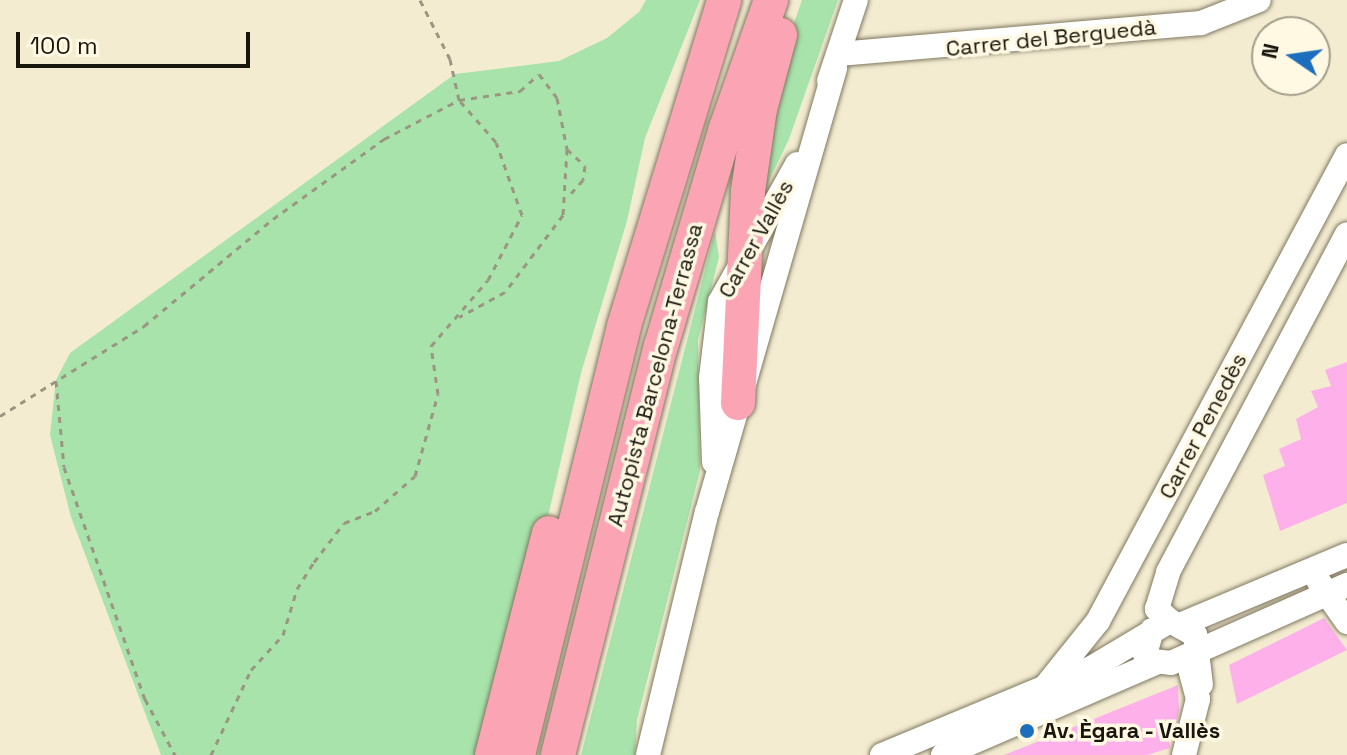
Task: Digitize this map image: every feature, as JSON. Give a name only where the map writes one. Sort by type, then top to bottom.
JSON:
[{"type":"highway","name":"Autopista Barcelona-Terrassa","points":[[518,755],[624,326],[724,0]]},
{"type":"highway","name":"Autopista Barcelona-Terrassa","points":[[558,755],[661,346],[726,128],[771,0]]},
{"type":"highway","points":[[738,403],[745,253],[760,109],[790,0]]},
{"type":"highway","points":[[492,755],[518,643],[573,451],[624,326]]},
{"type":"street","name":"Carrer Vallès","points":[[648,755],[657,704],[707,512],[856,0]]},
{"type":"street","points":[[1178,25],[1189,0]]},
{"type":"street","name":"Carrer del Berguedà","points":[[837,61],[1178,25],[1210,20],[1259,0]]},
{"type":"street","name":"Carrer Vallès","points":[[707,512],[715,456],[713,339],[720,302],[745,253],[784,192],[837,61]]},
{"type":"street","name":"Carrer Penedès","points":[[1045,687],[1098,621],[1347,155]]},
{"type":"street","name":"Carrer Penedès","points":[[1177,643],[1157,609],[1168,572],[1338,269],[1347,234]]},
{"type":"street","points":[[1295,252],[1338,269]]},
{"type":"street","points":[[943,755],[1177,643],[1347,555]]},
{"type":"street","points":[[1313,570],[1324,595],[1347,622]]},
{"type":"street","points":[[882,755],[1113,656],[1227,637],[1347,585]]},
{"type":"street","points":[[1184,755],[1200,692],[1215,650],[1227,637]]},
{"type":"street","points":[[1177,643],[1200,692]]},
{"type":"street","name":"Carrer Vallès","points":[[657,704],[656,732],[664,755]]},
{"type":"path","points":[[211,755],[251,670],[283,635],[297,589],[314,562],[344,523],[375,511],[415,476],[438,394],[431,346],[488,280],[522,215],[496,142],[459,100],[450,59],[420,0]]},
{"type":"path","points":[[0,416],[144,326],[273,219],[384,139],[459,100],[520,91],[539,74],[557,98],[567,149],[563,215],[528,267],[505,292],[459,317]]},
{"type":"path","points":[[566,199],[583,180],[585,166],[567,149]]},
{"type":"path","points":[[56,380],[64,467],[145,699],[175,755]]},
{"type":"green space","points":[[646,0],[700,0],[645,138],[627,221],[581,373],[493,755],[161,755],[71,517],[50,435],[56,380],[70,353],[455,74],[559,61],[607,38],[639,12]]},
{"type":"green space","points":[[802,0],[838,0],[789,139],[753,214],[767,101]]},
{"type":"green space","points":[[715,231],[719,257],[698,340],[700,471],[637,720],[635,755],[581,755]]},
{"type":"building","points":[[1347,362],[1347,503],[1280,531],[1263,475],[1285,466],[1279,449],[1301,439],[1296,419],[1318,407],[1311,391],[1331,386],[1325,370]]},
{"type":"building","points":[[1324,618],[1347,650],[1237,704],[1229,665]]},
{"type":"building","points":[[1178,685],[1179,711],[1175,728],[1168,732],[1170,748],[1147,755],[1004,755]]},
{"type":"place","name":"Av. Ègara - Vallès","points":[[1027,731]]}]
